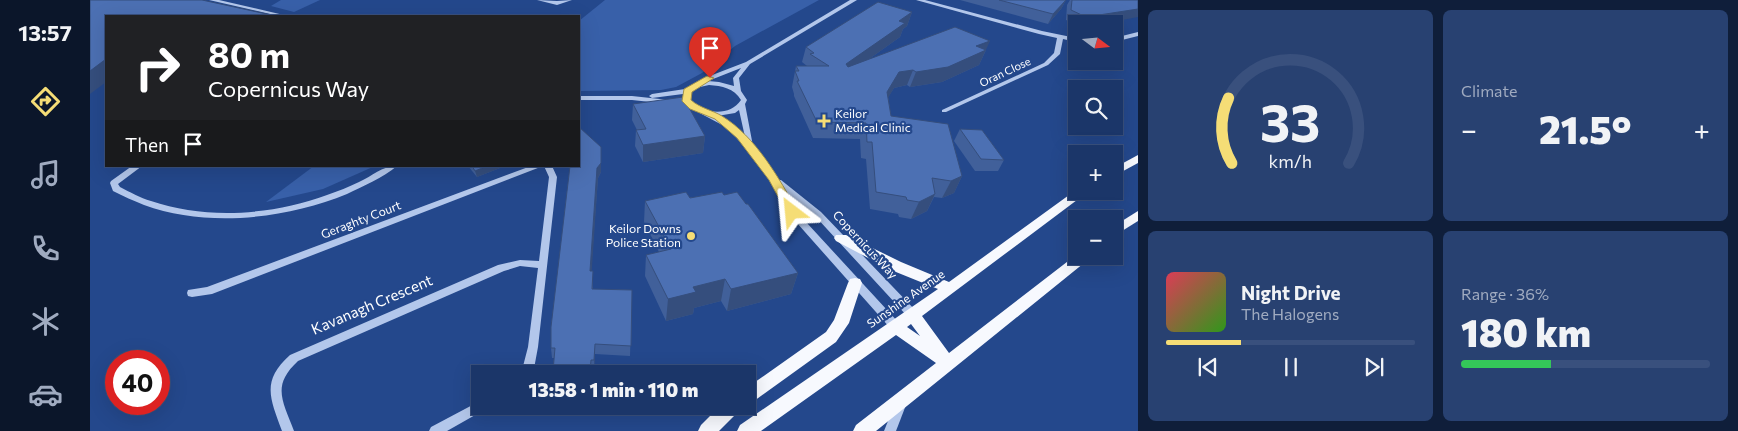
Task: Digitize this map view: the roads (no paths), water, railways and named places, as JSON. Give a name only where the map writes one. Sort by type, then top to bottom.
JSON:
[{"type":"main road","points":[[1123,167],[1138,158]]},
{"type":"main road","name":"Sunshine Avenue","points":[[746,431],[950,288],[1071,200]]},
{"type":"main road","points":[[1123,226],[1138,215]]},
{"type":"main road","points":[[841,238],[882,260],[950,288]]},
{"type":"main road","points":[[862,431],[947,362],[1072,265]]},
{"type":"main road","points":[[756,390],[831,337],[841,322],[855,283]]},
{"type":"main road","points":[[912,314],[947,362]]},
{"type":"main road","points":[[895,326],[918,344],[947,362]]},
{"type":"main road","points":[[707,431],[723,415]]},
{"type":"street","points":[[212,0],[280,15]]},
{"type":"street","points":[[540,0],[557,3],[569,0]]},
{"type":"street","points":[[694,107],[687,101],[690,89],[710,78],[748,63],[854,0]]},
{"type":"street","points":[[919,0],[1068,38]]},
{"type":"street","points":[[1123,38],[1138,34]]},
{"type":"street","name":"Oran Close","points":[[944,111],[1046,64],[1057,54],[1060,37]]},
{"type":"street","points":[[580,98],[632,98],[716,84],[738,91],[736,78],[748,63]]},
{"type":"street","name":"Copernicus Way","points":[[738,91],[744,100],[742,105],[750,146]]},
{"type":"street","name":"Copernicus Way","points":[[632,98],[694,107],[729,125],[750,146],[774,179],[792,212],[895,326]]},
{"type":"street","points":[[706,112],[724,113],[742,105]]},
{"type":"street","points":[[136,167],[114,183],[116,189],[164,208],[218,215],[260,214],[303,205],[359,185],[391,167]]},
{"type":"street","name":"Geraghty Court","points":[[192,293],[208,291],[536,167]]},
{"type":"street","points":[[528,365],[533,347],[553,177],[548,167]]},
{"type":"street","name":"Copernicus Way","points":[[774,179],[818,214],[912,314]]},
{"type":"street","name":"Kavanagh Crescent","points":[[288,431],[278,400],[275,381],[280,371],[294,358],[501,268],[520,263],[543,265]]},
{"type":"street","points":[[890,431],[902,398]]},
{"type":"street","points":[[435,431],[471,411]]},
{"type":"place","name":"Keilor Medical Clinic","points":[[824,121]]},
{"type":"place","name":"Keilor Downs Police Station","points":[[691,236]]}]
